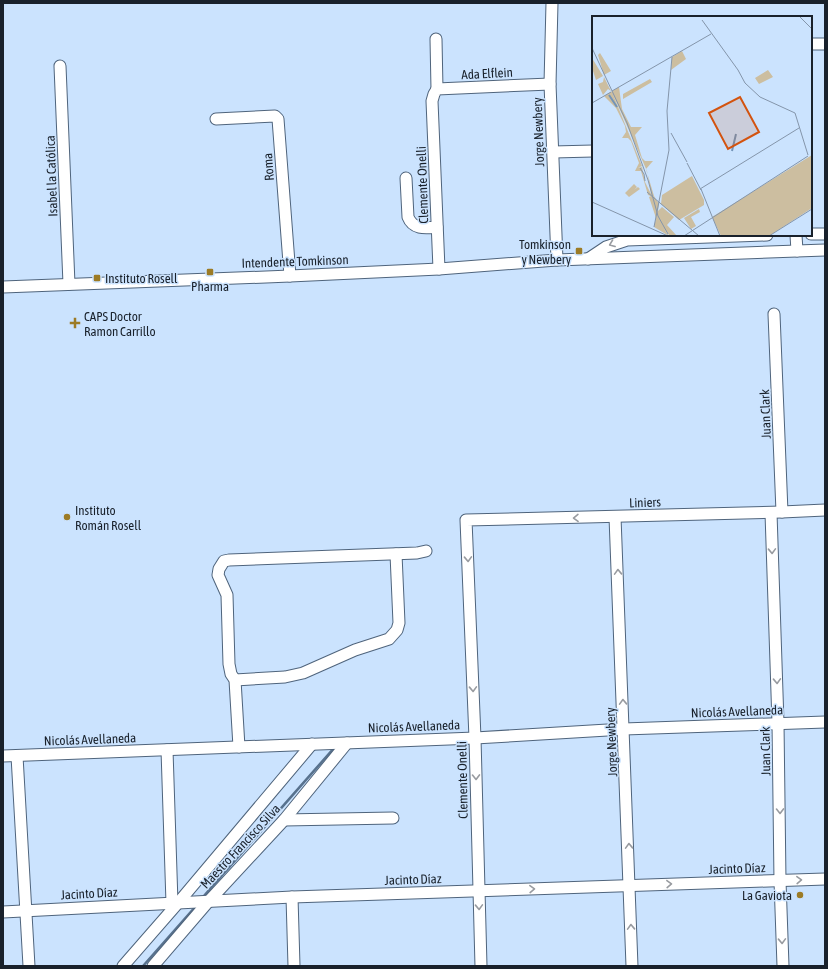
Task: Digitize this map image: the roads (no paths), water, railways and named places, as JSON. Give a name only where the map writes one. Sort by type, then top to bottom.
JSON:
[{"type":"street","name":"Jorge Newbery","points":[[553,3],[550,84],[557,260]]},
{"type":"street","points":[[436,39],[437,89]]},
{"type":"street","points":[[812,44],[825,44]]},
{"type":"street","name":"Isabel la Católica","points":[[60,66],[69,284]]},
{"type":"street","name":"Ada Elflein","points":[[437,89],[550,84]]},
{"type":"street","name":"Clemente Onelli","points":[[437,89],[432,101],[439,269]]},
{"type":"street","name":"Roma","points":[[216,119],[275,116],[278,119],[290,276]]},
{"type":"street","points":[[553,152],[592,151]]},
{"type":"street","points":[[406,178],[409,221],[412,225],[421,228],[437,227]]},
{"type":"street","points":[[812,234],[825,234]]},
{"type":"street","points":[[588,260],[606,247],[615,243],[641,237],[720,236],[722,254]]},
{"type":"street","points":[[796,236],[797,251]]},
{"type":"street","points":[[641,237],[641,256]]},
{"type":"street","name":"Intendente Tomkinson","points":[[3,287],[439,269],[557,260],[588,260],[641,256],[825,250]]},
{"type":"street","name":"Juan Clark","points":[[774,314],[780,881],[783,966]]},
{"type":"street","name":"Liniers","points":[[466,520],[825,510]]},
{"type":"street","name":"Jorge Newbery","points":[[615,517],[632,966]]},
{"type":"street","name":"Clemente Onelli","points":[[466,520],[475,738],[481,966]]},
{"type":"street","points":[[239,747],[235,680],[229,664],[227,595],[218,575],[219,569],[224,561],[417,554],[426,551]]},
{"type":"street","points":[[235,680],[285,677],[303,674],[355,650],[389,640],[397,630],[399,623],[396,554]]},
{"type":"street","name":"Nicolás Avellaneda","points":[[3,756],[475,738],[624,729],[825,722]]},
{"type":"street","name":"Maestro Francisco Silva","points":[[153,966],[204,902],[284,820],[347,743]]},
{"type":"street","name":"Maestro Francisco Silva","points":[[123,966],[312,744]]},
{"type":"street","points":[[167,750],[178,903]]},
{"type":"street","points":[[16,756],[29,966]]},
{"type":"street","points":[[284,820],[393,818]]},
{"type":"street","name":"Jacinto Díaz","points":[[3,912],[292,897],[825,879]]},
{"type":"street","points":[[292,897],[294,966]]},
{"type":"waterway","points":[[203,897],[334,748]]},
{"type":"waterway","points":[[143,966],[196,906]]},
{"type":"place","name":"Tomkinson y Newbery","points":[[579,251]]},
{"type":"place","name":"Pharma","points":[[210,272]]},
{"type":"place","name":"Instituto Rosell","points":[[97,278]]},
{"type":"place","name":"CAPS Doctor Ramon Carrillo","points":[[75,323]]},
{"type":"place","name":"Instituto Román Rosell","points":[[67,517]]},
{"type":"place","name":"La Gaviota","points":[[800,895]]}]
